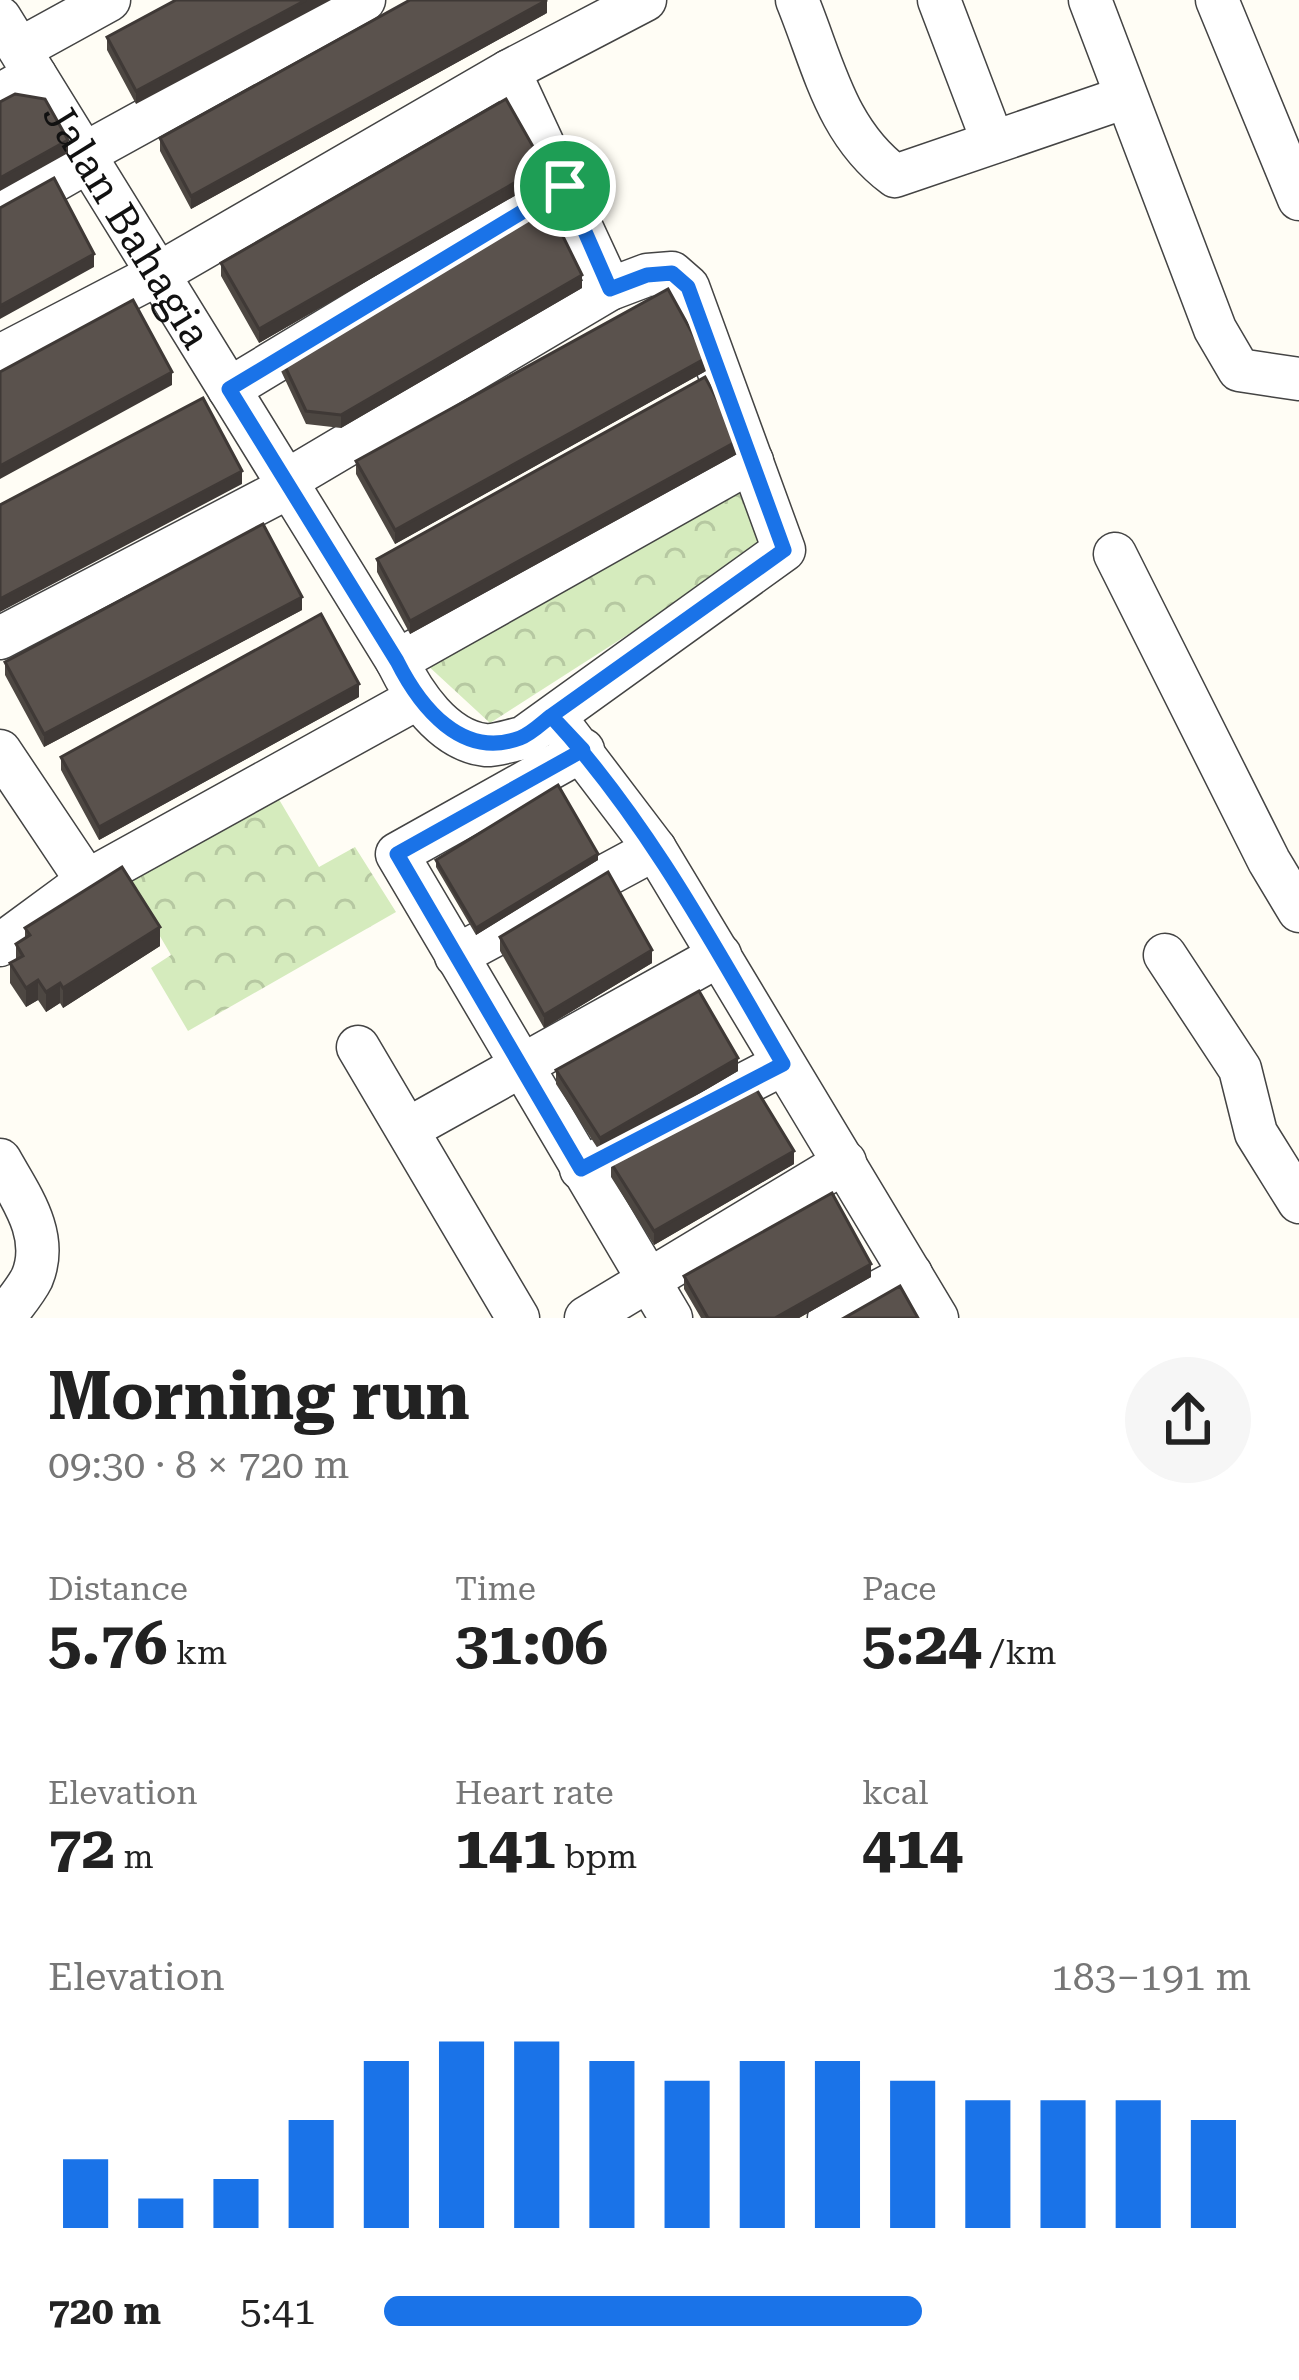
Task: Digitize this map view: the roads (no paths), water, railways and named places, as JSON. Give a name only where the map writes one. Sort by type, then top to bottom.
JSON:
[{"type":"street","points":[[11,49],[17,0]]},
{"type":"street","points":[[11,49],[109,0]]},
{"type":"street","points":[[0,212],[364,0]]},
{"type":"street","points":[[0,356],[158,274],[509,71],[577,15],[645,0]]},
{"type":"street","points":[[797,0],[849,131],[868,155],[895,176],[1126,97]]},
{"type":"street","points":[[938,0],[993,142]]},
{"type":"street","points":[[1090,0],[1215,329],[1239,370],[1299,379]]},
{"type":"street","points":[[1217,0],[1299,199]]},
{"type":"street","name":"Jalan Bahagia","points":[[11,49],[86,158],[416,699],[450,729],[484,745],[523,738],[551,716]]},
{"type":"street","points":[[509,71],[610,289]]},
{"type":"street","points":[[229,389],[565,186]]},
{"type":"street","points":[[0,638],[288,484],[610,289],[647,275],[672,273],[688,287],[784,550],[551,716],[583,750],[655,848],[937,1318]]},
{"type":"street","points":[[678,394],[719,371]]},
{"type":"street","points":[[397,661],[752,461]]},
{"type":"street","points":[[1115,554],[1269,861],[1299,911]]},
{"type":"street","points":[[346,579],[388,556]]},
{"type":"street","points":[[2,940],[86,880],[416,699]]},
{"type":"street","points":[[583,750],[397,854],[671,1318]]},
{"type":"street","points":[[0,751],[86,880]]},
{"type":"street","points":[[456,956],[655,848]]},
{"type":"street","points":[[1165,955],[1240,1069],[1256,1132],[1299,1202]]},
{"type":"street","points":[[408,1130],[720,956]]},
{"type":"street","points":[[358,1047],[518,1318]]},
{"type":"street","points":[[581,1169],[783,1064]]},
{"type":"street","points":[[0,1160],[33,1218],[38,1246],[32,1276],[4,1318]]},
{"type":"street","points":[[586,1318],[845,1162]]},
{"type":"street","points":[[829,1318],[911,1274]]}]
